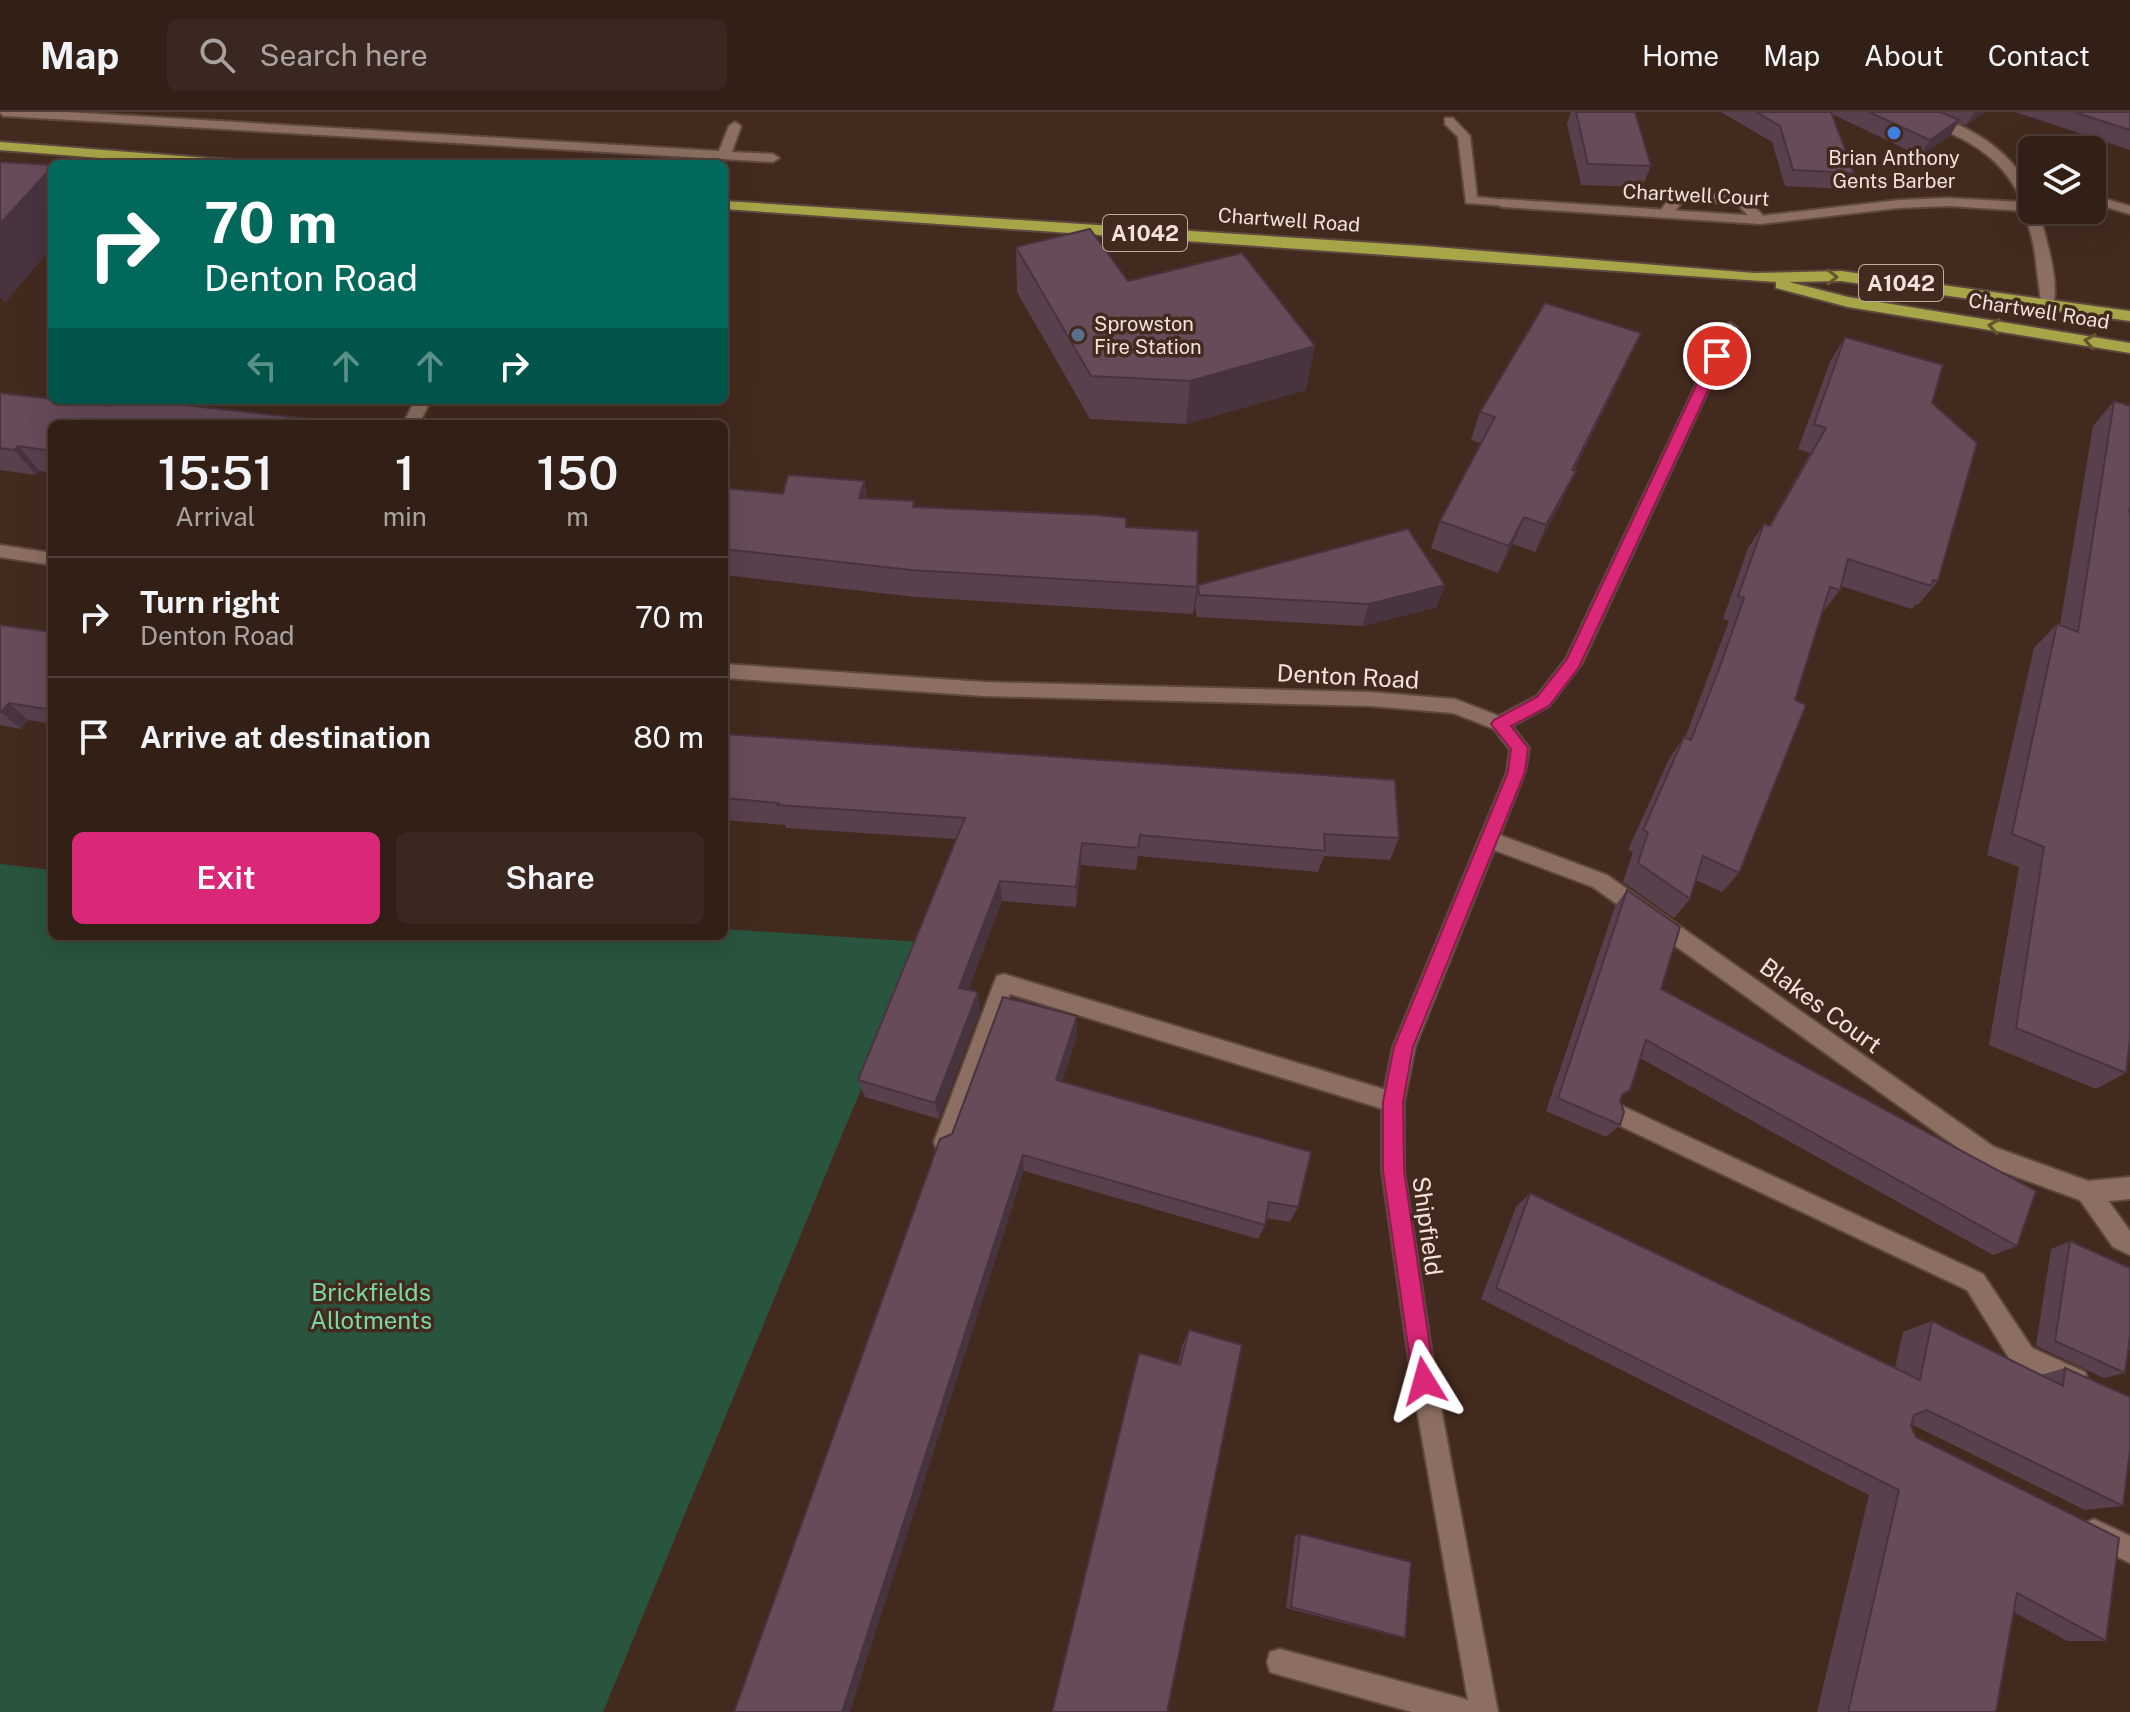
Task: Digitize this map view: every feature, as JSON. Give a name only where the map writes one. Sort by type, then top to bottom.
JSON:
[{"type":"highway","points":[[0,146],[181,160]]},
{"type":"highway","name":"Chartwell Road","points":[[728,205],[1052,234],[1423,251],[1754,278],[1841,276],[2048,302],[2130,316]]},
{"type":"highway","name":"Chartwell Road","points":[[1754,278],[1848,302],[2130,348]]},
{"type":"street","points":[[3,112],[90,114],[773,158]]},
{"type":"street","points":[[1911,112],[1969,137],[2004,160],[2018,175]]},
{"type":"street","name":"Chartwell Court","points":[[1449,121],[1464,136],[1471,200],[1760,220],[1911,203],[2018,206]]},
{"type":"street","points":[[724,155],[735,126]]},
{"type":"street","points":[[2106,203],[2130,210]]},
{"type":"street","points":[[2033,224],[2048,302]]},
{"type":"street","points":[[1500,724],[1543,701],[1573,663],[1730,328]]},
{"type":"street","points":[[0,551],[48,558]]},
{"type":"street","name":"Denton Road","points":[[728,671],[984,689],[1370,699],[1455,706],[1500,724]]},
{"type":"street","name":"Shipfield","points":[[1484,1712],[1424,1381],[1393,1171],[1393,1102],[1404,1047],[1516,772],[1520,748],[1500,724]]},
{"type":"street","name":"Blakes Court","points":[[1487,839],[1600,881],[1987,1155],[2088,1192],[2130,1188]]},
{"type":"street","points":[[945,1142],[1004,983],[1393,1102]]},
{"type":"street","points":[[1620,1115],[1975,1282],[2023,1357],[2103,1394]]},
{"type":"street","points":[[2088,1192],[2121,1239],[2130,1243]]},
{"type":"street","points":[[2075,1522],[2130,1550]]},
{"type":"street","points":[[1280,1662],[1462,1712]]},
{"type":"green space","name":"Brickfields Allotments","points":[[0,864],[48,870],[48,940],[728,940],[728,929],[922,942],[603,1712],[0,1712]]},
{"type":"building","points":[[1576,112],[1635,112],[1651,166],[1588,164]]},
{"type":"building","points":[[1756,112],[1831,112],[1854,173],[1793,170],[1780,126]]},
{"type":"building","points":[[1869,112],[1940,112],[1959,120],[1930,140]]},
{"type":"building","points":[[2074,112],[2130,112],[2130,130]]},
{"type":"building","points":[[0,162],[48,165],[48,171],[0,224]]},
{"type":"building","points":[[1090,229],[1128,281],[1242,253],[1315,346],[1190,381],[1091,376],[1016,247]]},
{"type":"building","points":[[1545,303],[1641,333],[1572,470],[1576,471],[1546,525],[1524,517],[1509,546],[1440,521],[1495,417],[1480,412]]},
{"type":"building","points":[[1845,337],[1943,365],[1932,403],[1977,443],[1938,581],[1933,580],[1931,586],[1848,559],[1840,590],[1830,587],[1795,700],[1806,705],[1739,873],[1703,856],[1690,899],[1638,863],[1648,832],[1643,830],[1684,737],[1691,740],[1718,672],[1744,598],[1738,596],[1764,524],[1770,526],[1826,428],[1814,424]]},
{"type":"building","points":[[0,393],[48,399],[48,404],[174,404],[319,420],[48,420],[48,450],[18,446],[14,450],[0,448]]},
{"type":"building","points":[[2114,401],[2130,406],[2130,1038],[2126,1073],[2016,1028],[2044,847],[2012,834],[2057,624],[2078,632]]},
{"type":"building","points":[[788,475],[864,481],[859,498],[914,501],[913,507],[1096,515],[1126,518],[1126,527],[1198,531],[1197,587],[911,570],[728,549],[728,488],[783,494]]},
{"type":"building","points":[[1408,529],[1445,585],[1369,604],[1199,595],[1198,585]]},
{"type":"building","points":[[0,625],[48,631],[48,709],[9,703],[0,712]]},
{"type":"building","points":[[728,734],[1395,780],[1399,838],[1324,834],[1325,851],[1140,835],[1138,848],[1082,843],[1076,887],[1000,881],[959,988],[978,992],[935,1103],[858,1080],[965,818],[728,798]]},
{"type":"building","points":[[1627,890],[1680,927],[1661,989],[2036,1191],[2017,1246],[1646,1040],[1630,1090],[1623,1094],[1620,1101],[1624,1112],[1620,1125],[1558,1098]]},
{"type":"building","points":[[1003,997],[1077,1016],[1056,1080],[1311,1152],[1298,1207],[1269,1202],[1265,1225],[1023,1155],[842,1712],[734,1712],[940,1139],[952,1134]]},
{"type":"building","points":[[1530,1193],[1920,1380],[1932,1321],[2063,1386],[2065,1368],[2130,1397],[2130,1450],[2123,1506],[1927,1410],[1914,1415],[1911,1426],[1916,1437],[2119,1538],[2106,1641],[2017,1593],[1996,1712],[1848,1712],[1899,1490],[1496,1288]]},
{"type":"building","points":[[2070,1241],[2130,1268],[2130,1336],[2125,1373],[2055,1341]]},
{"type":"building","points":[[1189,1330],[1242,1345],[1167,1712],[1052,1712],[1139,1353],[1180,1365]]},
{"type":"building","points":[[1300,1534],[1411,1562],[1405,1638],[1291,1607]]},
{"type":"place","name":"Brian Anthony Gents Barber","points":[[1894,133]]},
{"type":"place","name":"Sprowston Fire Station","points":[[1078,335]]},
{"type":"route","points":[[1424,1381],[1393,1171],[1393,1102],[1404,1047],[1516,772],[1520,748],[1500,724],[1543,701],[1573,663],[1717,356]]}]
